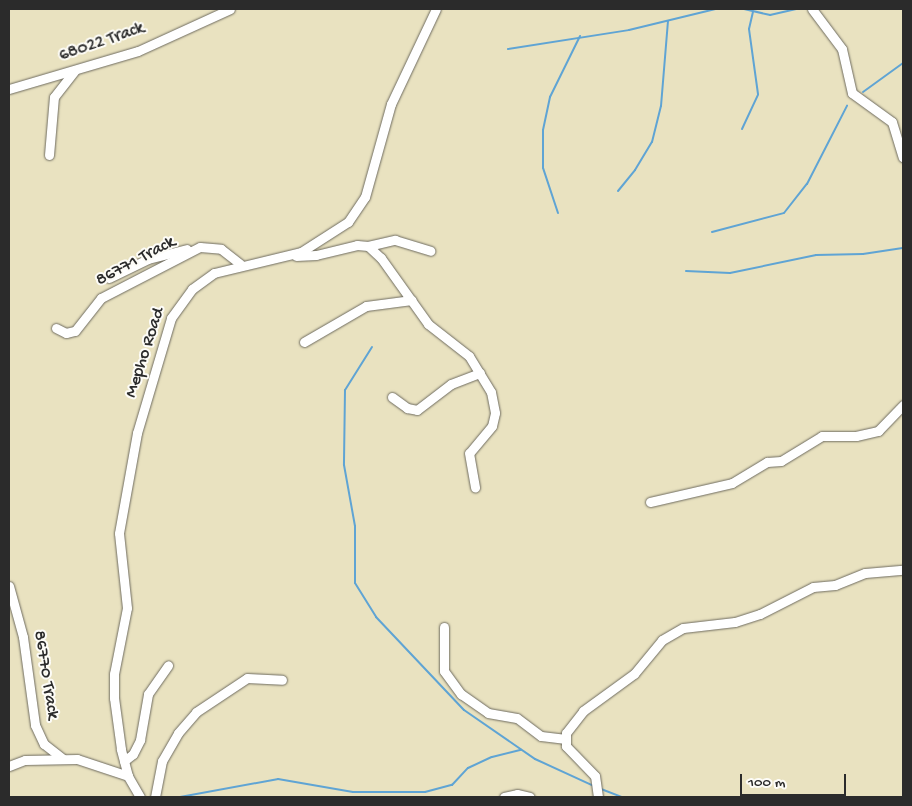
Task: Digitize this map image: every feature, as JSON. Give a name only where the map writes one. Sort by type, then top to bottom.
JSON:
[{"type":"street","name":"68022 Track","points":[[9,89],[138,50],[220,10],[230,9]]},
{"type":"street","name":"Mepho Road","points":[[140,797],[128,776],[124,761],[114,698],[114,674],[128,608],[118,533],[136,441],[164,337],[179,303],[204,279],[240,264],[288,256],[328,236],[348,222],[359,209],[372,176],[391,104],[436,9]]},
{"type":"street","points":[[812,9],[842,49],[852,93],[892,122],[903,157]]},
{"type":"street","points":[[50,154],[54,97],[75,70]]},
{"type":"street","points":[[288,256],[368,246],[394,240],[430,251]]},
{"type":"street","points":[[109,278],[156,256],[200,246]]},
{"type":"street","name":"86771 Track","points":[[56,328],[66,332],[75,331],[101,298],[200,246],[221,249],[240,264]]},
{"type":"street","points":[[368,246],[412,300],[428,324],[459,346],[480,373],[491,392],[495,413],[492,426],[469,453],[475,487]]},
{"type":"street","points":[[304,342],[366,306],[412,300]]},
{"type":"street","points":[[392,397],[407,408],[417,410],[451,384],[480,373]]},
{"type":"street","points":[[650,502],[732,483],[763,464],[781,461],[822,436],[856,436],[878,430],[903,405]]},
{"type":"street","points":[[564,739],[583,711],[629,679],[653,648],[678,630],[747,619],[813,587],[835,585],[865,573],[903,570]]},
{"type":"street","name":"86770 Track","points":[[9,586],[23,637],[35,725],[44,744],[64,759]]},
{"type":"street","points":[[444,627],[444,671],[456,690],[488,713],[517,718],[541,736],[564,739]]},
{"type":"street","points":[[124,761],[133,754],[140,740],[148,694],[168,665]]},
{"type":"street","points":[[155,797],[162,761],[178,733],[196,712],[247,678],[282,680]]},
{"type":"street","points":[[564,739],[566,746],[595,776],[598,797]]},
{"type":"street","points":[[9,760],[64,759],[87,761],[128,776]]},
{"type":"street","points":[[9,766],[26,760]]},
{"type":"street","points":[[504,797],[528,796]]},
{"type":"waterway","points":[[508,49],[629,30],[715,9]]},
{"type":"waterway","points":[[744,9],[770,15],[797,9]]},
{"type":"waterway","points":[[742,129],[758,94],[749,29],[753,11]]},
{"type":"waterway","points":[[618,191],[635,170],[652,142],[661,106],[668,21]]},
{"type":"waterway","points":[[558,213],[543,168],[543,130],[550,97],[580,36]]},
{"type":"waterway","points":[[863,92],[903,63]]},
{"type":"waterway","points":[[712,232],[784,213],[807,184],[847,106]]},
{"type":"waterway","points":[[686,271],[730,273],[816,255],[863,254],[903,248]]},
{"type":"waterway","points":[[372,347],[345,390],[344,465],[355,526],[355,583],[376,617],[464,710],[535,759],[594,786]]},
{"type":"waterway","points":[[180,797],[278,779],[353,792],[425,792],[452,785],[468,768],[492,757],[521,750]]},
{"type":"waterway","points":[[601,789],[622,797]]}]
